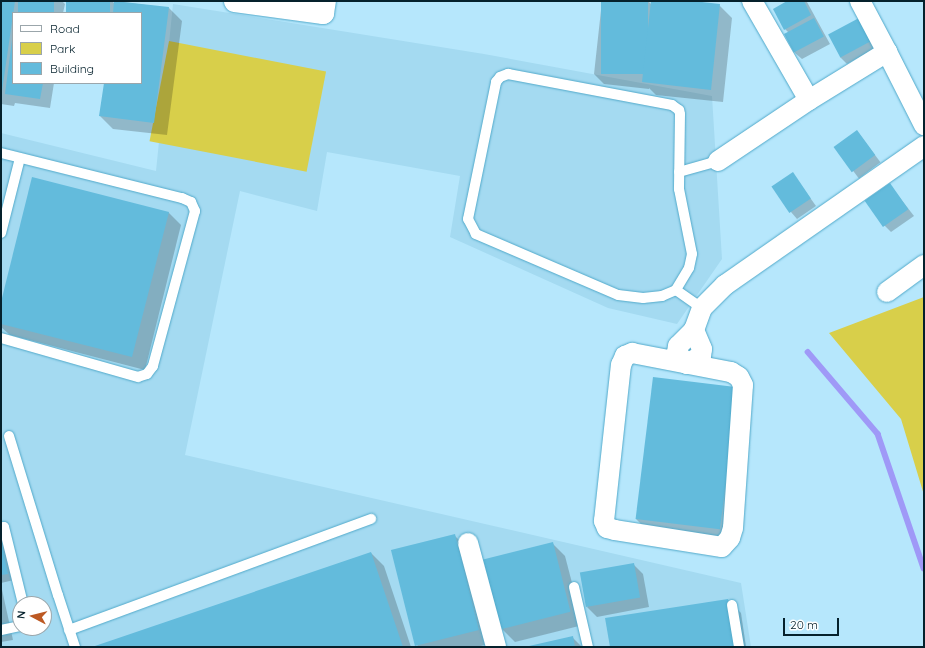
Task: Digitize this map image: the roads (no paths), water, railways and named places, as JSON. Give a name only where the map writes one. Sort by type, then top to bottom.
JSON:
[{"type":"street","points":[[235,1],[323,13],[325,1]]},
{"type":"street","points":[[752,1],[809,100]]},
{"type":"street","points":[[860,1],[924,125]]},
{"type":"street","points":[[718,162],[809,100],[887,52]]},
{"type":"street","points":[[687,364],[731,372],[739,377],[743,385],[733,528],[730,538],[722,546],[607,528],[604,521],[621,365],[625,356],[632,352],[687,364],[701,356],[702,349],[694,330],[702,308],[725,285],[924,146]]},
{"type":"street","points":[[887,292],[924,265]]},
{"type":"street","points":[[468,543],[496,647]]},
{"type":"lane","points":[[508,74],[672,105],[680,114],[679,172],[679,189],[692,254],[689,268],[676,290],[662,296],[643,298],[618,295],[476,234],[470,227],[468,219],[496,82],[508,74]]},
{"type":"lane","points":[[1,154],[182,198],[191,202],[195,211],[153,366],[147,374],[138,377],[1,338]]},
{"type":"lane","points":[[1,233],[20,158]]},
{"type":"lane","points":[[679,172],[718,162]]},
{"type":"lane","points":[[676,290],[702,308]]},
{"type":"lane","points":[[9,436],[75,647]]},
{"type":"lane","points":[[70,630],[371,519]]},
{"type":"lane","points":[[1,528],[4,527],[21,596]]},
{"type":"lane","points":[[574,587],[588,647]]},
{"type":"lane","points":[[732,605],[739,647]]},
{"type":"lane","points":[[1,630],[12,628]]},
{"type":"waterway","points":[[808,352],[878,434],[924,568]]}]
